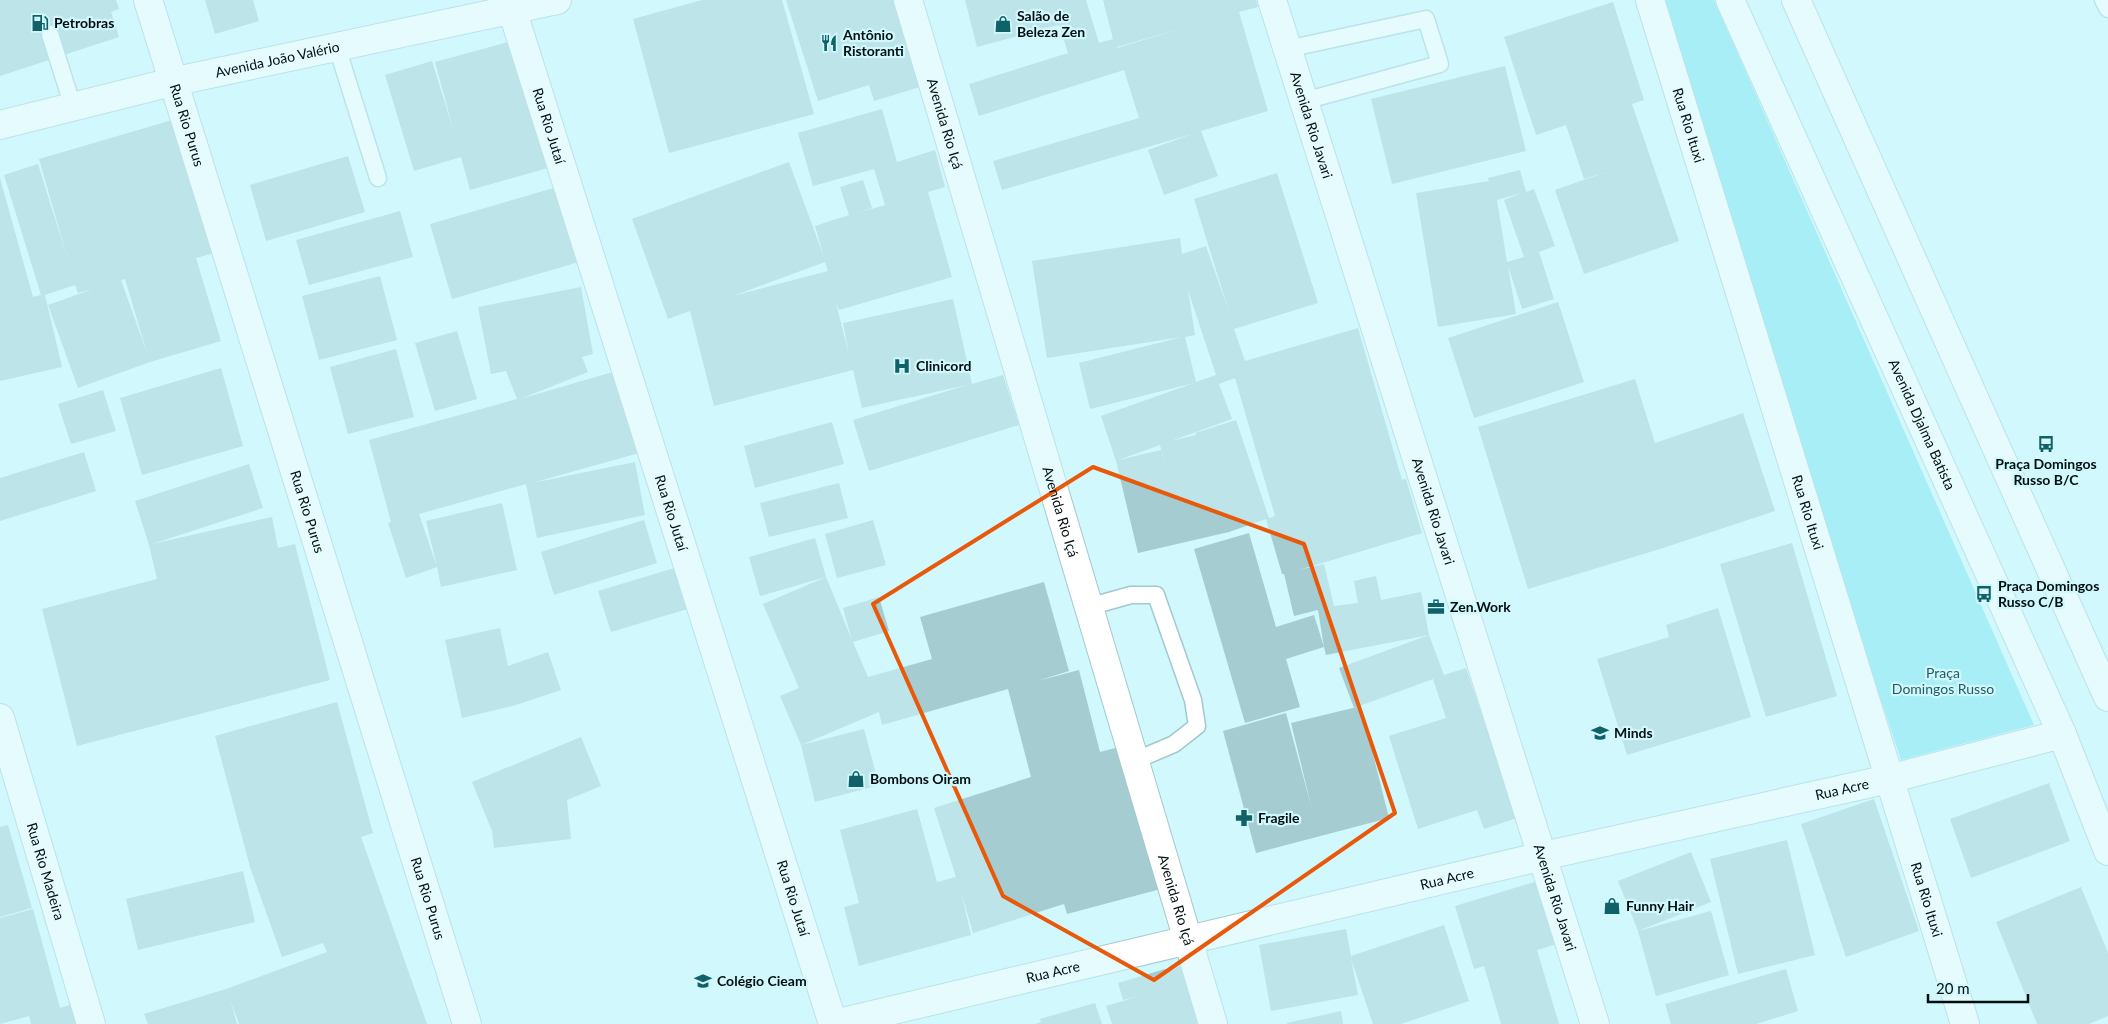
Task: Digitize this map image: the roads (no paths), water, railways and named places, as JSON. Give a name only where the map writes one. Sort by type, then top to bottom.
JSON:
[{"type":"street","name":"Rua Rio Purus","points":[[148,0],[466,1024]]},
{"type":"street","name":"Avenida João Valério","points":[[0,125],[172,82],[337,47],[511,5],[557,0]]},
{"type":"street","name":"Avenida Rio Içá","points":[[908,0],[1213,1024]]},
{"type":"street","name":"Avenida Rio Javari","points":[[1272,0],[1595,1024]]},
{"type":"street","name":"Rua Rio Ituxi","points":[[1650,0],[1965,1024]]},
{"type":"street","name":"Avenida Djalma Batista","points":[[1730,0],[2062,734],[2108,851]]},
{"type":"street","points":[[1796,0],[2108,697]]},
{"type":"street","name":"Rua Rio Jutaí","points":[[511,5],[833,1024]]},
{"type":"street","name":"Rua Rio Madeira","points":[[0,718],[90,1024]]},
{"type":"street","name":"Rua Acre","points":[[833,1024],[1543,856],[1889,779],[2062,734]]},
{"type":"lane","points":[[2103,0],[2108,9]]},
{"type":"lane","points":[[1287,49],[1426,19],[1440,64],[1304,101]]},
{"type":"lane","points":[[50,34],[74,107]]},
{"type":"lane","points":[[337,47],[378,178]]},
{"type":"lane","points":[[1088,607],[1131,595],[1156,595],[1193,700],[1197,726],[1174,744],[1134,761]]},
{"type":"place","name":"Petrobras","points":[[40,23]]},
{"type":"place","name":"Salão de Beleza Zen","points":[[1003,24]]},
{"type":"place","name":"Antônio Ristoranti","points":[[829,43]]},
{"type":"place","name":"Clinicord","points":[[902,366]]},
{"type":"place","name":"Praça Domingos Russo B/C","points":[[2046,444]]},
{"type":"place","name":"Praça Domingos Russo C/B","points":[[1984,594]]},
{"type":"place","name":"Zen.Work","points":[[1436,607]]},
{"type":"place","name":"Minds","points":[[1600,733]]},
{"type":"place","name":"Bombons Oiram","points":[[856,779]]},
{"type":"place","name":"Fragile","points":[[1244,818]]},
{"type":"place","name":"Funny Hair","points":[[1612,906]]},
{"type":"place","name":"Colégio Cieam","points":[[703,981]]},
{"type":"park label","name":"Praça Domingos Russo","points":[[1943,682]]}]
